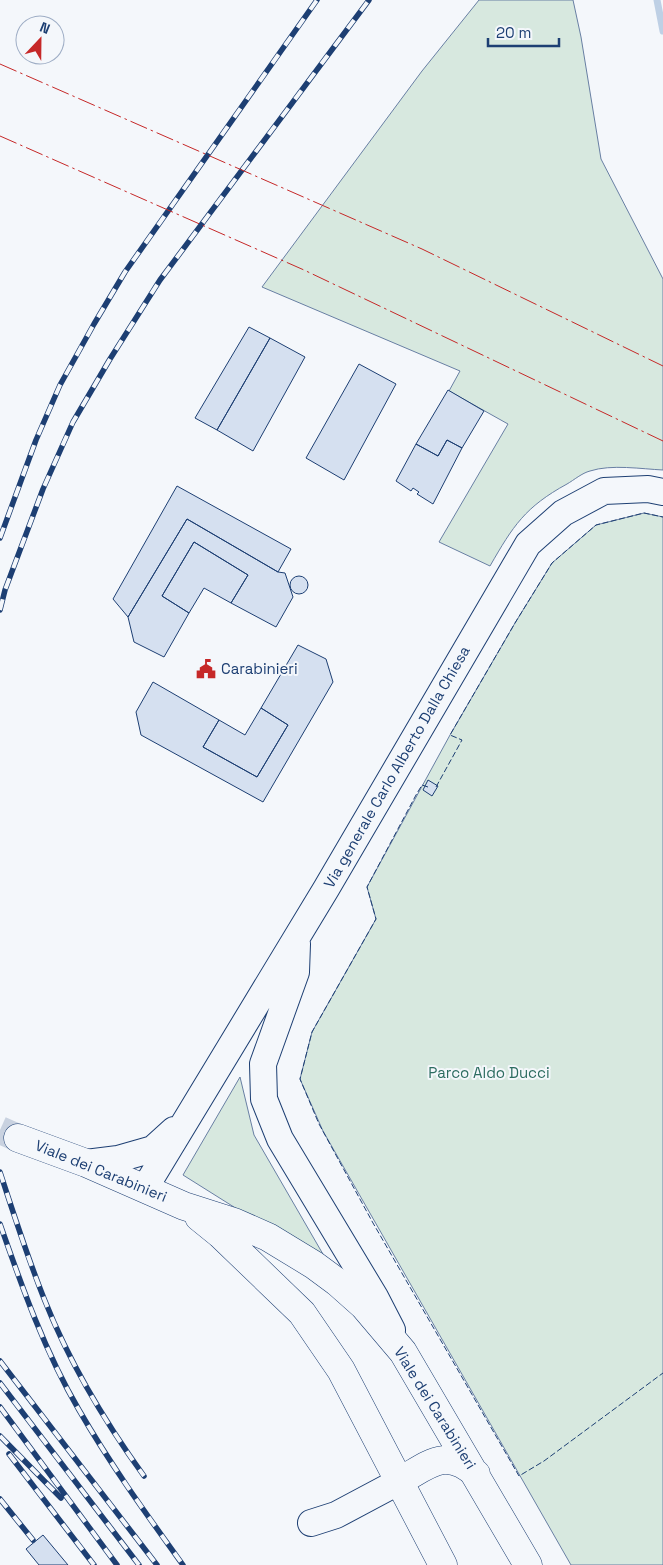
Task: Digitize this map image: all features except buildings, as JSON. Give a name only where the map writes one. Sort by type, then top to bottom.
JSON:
[{"type":"main road","name":"Viale dei Carabinieri","points":[[18,1138],[86,1163],[184,1206],[234,1222],[268,1237],[314,1265],[364,1306],[403,1352],[528,1565]]},
{"type":"main road","name":"Viale dei Carabinieri","points":[[184,1206],[220,1234],[284,1293],[302,1313],[340,1370],[443,1565]]},
{"type":"main road","points":[[398,1482],[439,1460],[448,1459],[466,1466],[476,1474]]},
{"type":"street","name":"Via generale Carlo Alberto Dalla Chiesa","points":[[145,1188],[297,938],[528,544],[563,513],[604,490],[648,489],[663,492]]},
{"type":"street","points":[[297,938],[296,972],[264,1064],[264,1099],[280,1139],[375,1297],[403,1352]]},
{"type":"street","name":"Via generale Carlo Alberto Dalla Chiesa","points":[[86,1163],[118,1159],[153,1149],[186,1120]]},
{"type":"street","points":[[311,1523],[336,1515],[398,1482]]},
{"type":"green space","points":[[479,0],[573,0],[601,159],[663,279],[663,470],[607,468],[590,471],[581,475],[540,501],[521,519],[490,566],[439,542],[508,424],[449,391],[460,371],[262,287],[422,71]]},
{"type":"green space","name":"Parco Aldo Ducci","points":[[644,513],[663,517],[663,1565],[571,1565],[323,1131],[300,1079],[312,1032],[376,919],[367,887],[450,735],[515,623],[552,563],[596,525]]},
{"type":"green space","points":[[240,1077],[254,1135],[331,1268],[183,1175]]},
{"type":"waterway","points":[[657,0],[663,31]]},
{"type":"tunnel","points":[[0,1130],[18,1138]]},
{"type":"railway","points":[[0,538],[36,440],[60,385],[94,324],[125,272],[317,0]]},
{"type":"railway","points":[[0,610],[5,590],[43,489],[73,422],[110,359],[160,280],[369,0]]},
{"type":"railway","points":[[0,1172],[21,1237],[55,1324],[89,1392],[144,1476]]},
{"type":"railway","points":[[0,1224],[35,1319],[67,1388],[116,1470],[183,1565]]},
{"type":"railway","points":[[0,1361],[157,1565]]},
{"type":"railway","points":[[0,1383],[139,1565]]},
{"type":"railway","points":[[0,1407],[117,1565]]},
{"type":"railway","points":[[0,1436],[61,1498]]},
{"type":"railway","points":[[9,1454],[94,1565]]},
{"type":"railway","points":[[0,1499],[33,1540]]},
{"type":"fence","points":[[436,787],[462,740],[450,735],[552,563],[596,525],[644,513],[663,517]]},
{"type":"fence","points":[[428,787],[422,785],[367,887],[376,919],[312,1032],[300,1079],[319,1124],[373,1223],[519,1476],[544,1461],[663,1373]]},
{"type":"power","points":[[0,64],[422,249],[663,366]]},
{"type":"power","points":[[0,136],[304,270],[663,441]]},
{"type":"place","name":"Carabinieri","points":[[206,669]]}]
